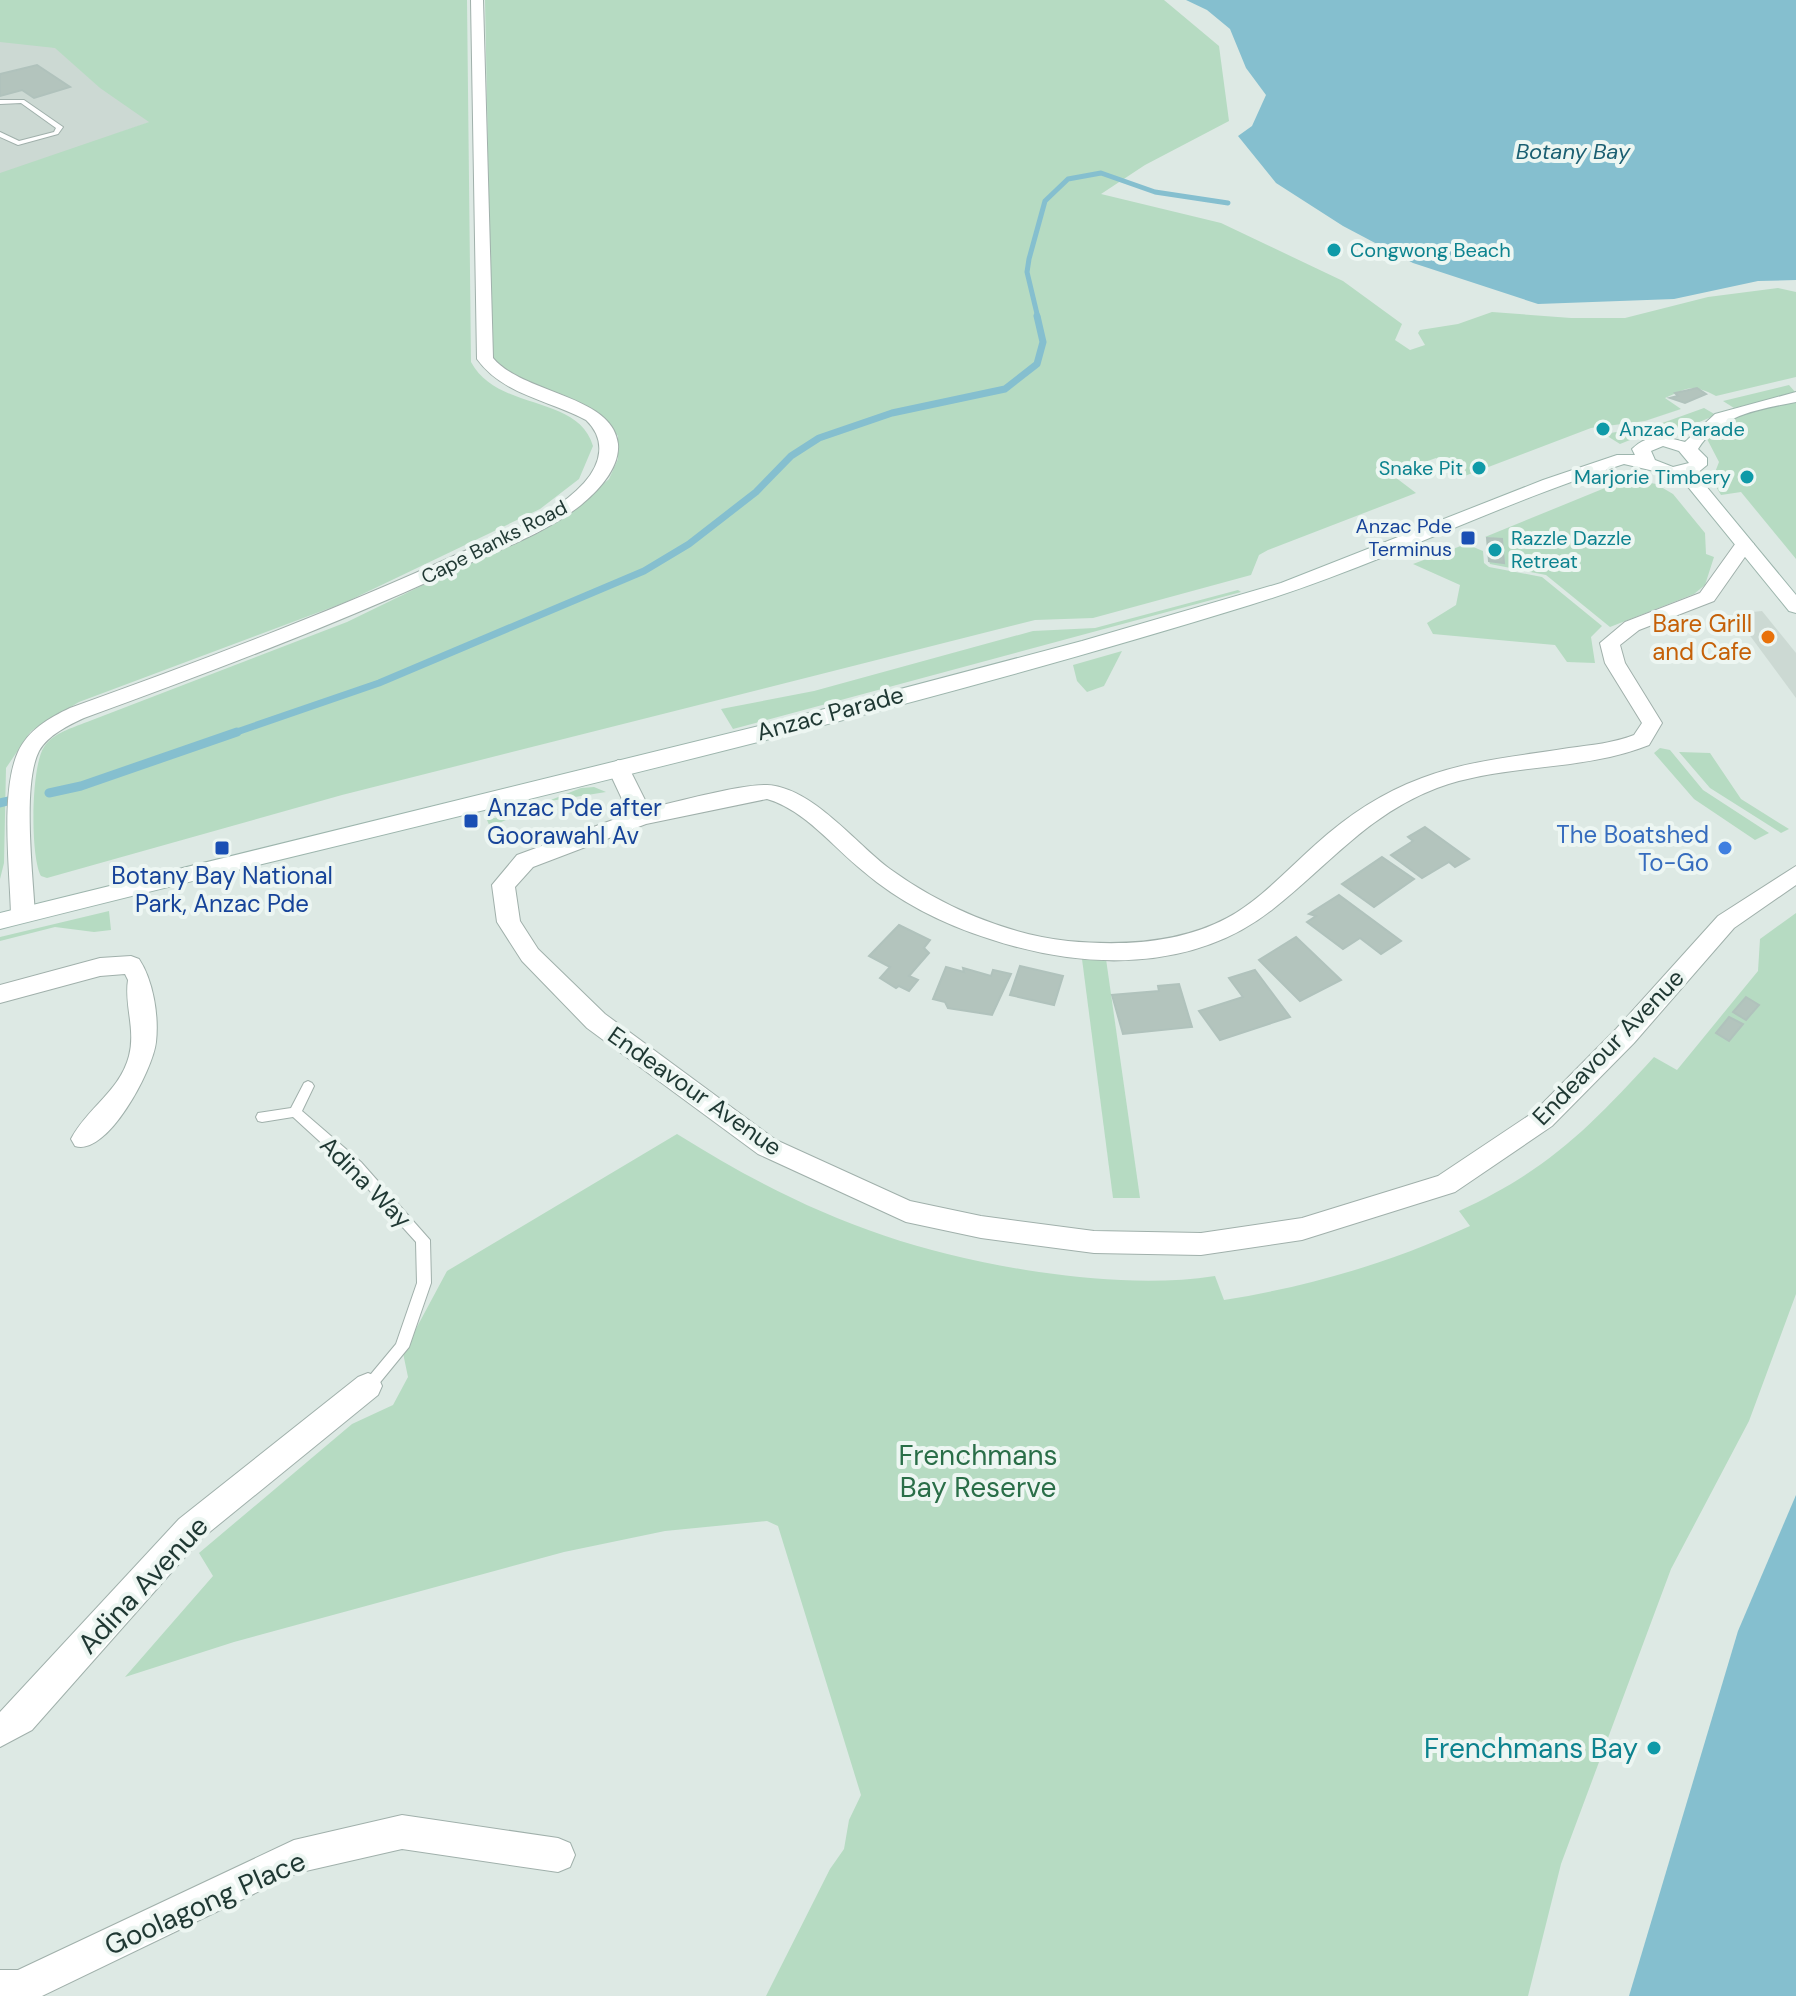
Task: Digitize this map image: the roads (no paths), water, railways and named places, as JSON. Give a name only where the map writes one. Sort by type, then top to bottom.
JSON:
[{"type":"street","name":"Cape Banks Road","points":[[23,915],[21,855],[25,759],[44,733],[77,713],[359,608],[501,541],[567,507],[591,487],[605,466],[610,444],[607,431],[598,420],[571,406],[504,381],[491,372],[485,359],[477,0]]},
{"type":"street","points":[[1689,449],[1696,434],[1710,423],[1756,406],[1796,397]]},
{"type":"street","points":[[1668,442],[1689,449],[1699,462],[1685,472],[1663,470],[1645,461],[1641,452],[1651,443],[1668,442]]},
{"type":"street","name":"Anzac Parade","points":[[0,921],[618,767],[1046,656],[1242,601],[1437,531],[1576,474],[1623,459],[1645,461]]},
{"type":"street","points":[[1685,472],[1796,607]]},
{"type":"street","points":[[618,767],[642,817],[756,793],[779,794],[902,888],[956,917],[999,933],[1045,946],[1088,952],[1138,950],[1184,942],[1220,931],[1249,915],[1349,824],[1404,793],[1472,770],[1616,748],[1642,740],[1650,732],[1652,723],[1615,663],[1610,643],[1620,632],[1707,597],[1745,544]]},
{"type":"street","name":"Endeavour Avenue","points":[[642,817],[525,861],[503,885],[509,922],[530,955],[596,1021],[767,1147],[906,1211],[981,1227],[1094,1242],[1201,1244],[1302,1229],[1446,1184],[1543,1119],[1625,1036],[1726,922],[1796,874]]},
{"type":"street","points":[[0,994],[100,967],[131,965],[140,979],[137,997],[144,1020],[143,1050],[138,1071],[121,1098],[84,1139]]},
{"type":"street","name":"Adina Avenue","points":[[0,1731],[20,1718],[190,1529],[368,1386]]},
{"type":"street","name":"Goolagong Place","points":[[13,1991],[294,1857],[402,1832],[558,1855]]},
{"type":"lane","points":[[0,102],[22,101],[60,127],[56,133],[18,143],[0,134]]},
{"type":"lane","points":[[262,1117],[295,1112],[308,1086]]},
{"type":"lane","name":"Adina Way","points":[[295,1112],[356,1166],[423,1240],[424,1283],[402,1347],[368,1386]]},
{"type":"water","name":"Botany Bay","points":[[1186,0],[1796,0],[1796,280],[1758,281],[1674,299],[1538,304],[1413,263],[1343,226],[1276,183],[1238,136],[1252,126],[1266,95],[1246,68],[1230,29],[1207,10]]},
{"type":"water","points":[[1796,1495],[1796,1996],[1629,1996],[1738,1631]]},
{"type":"waterway","points":[[1038,318],[1027,272],[1029,259],[1045,201],[1068,179],[1101,173],[1155,192],[1228,203]]},
{"type":"waterway","points":[[231,734],[379,683],[644,571],[689,544],[756,492],[791,456],[819,438],[892,413],[1005,389],[1037,364],[1043,342],[1037,316]]},
{"type":"waterway","points":[[49,793],[81,786],[237,732]]},
{"type":"waterway","points":[[0,803],[8,801]]},
{"type":"place","name":"Congwong Beach","points":[[1334,250]]},
{"type":"place","name":"Anzac Parade","points":[[1603,429]]},
{"type":"place","name":"Snake Pit","points":[[1479,468]]},
{"type":"place","name":"Marjorie Timbery","points":[[1747,477]]},
{"type":"place","name":"Anzac Pde Terminus","points":[[1468,538]]},
{"type":"place","name":"Razzle Dazzle Retreat","points":[[1495,550]]},
{"type":"place","name":"Bare Grill and Cafe","points":[[1768,637]]},
{"type":"place","name":"Anzac Pde after Goorawahl Av","points":[[471,821]]},
{"type":"place","name":"Botany Bay National Park, Anzac Pde","points":[[222,848]]},
{"type":"place","name":"The Boatshed To-Go","points":[[1725,848]]},
{"type":"place","name":"Frenchmans Bay","points":[[1654,1748]]},
{"type":"park label","name":"Frenchmans Bay Reserve","points":[[978,1471]]}]
